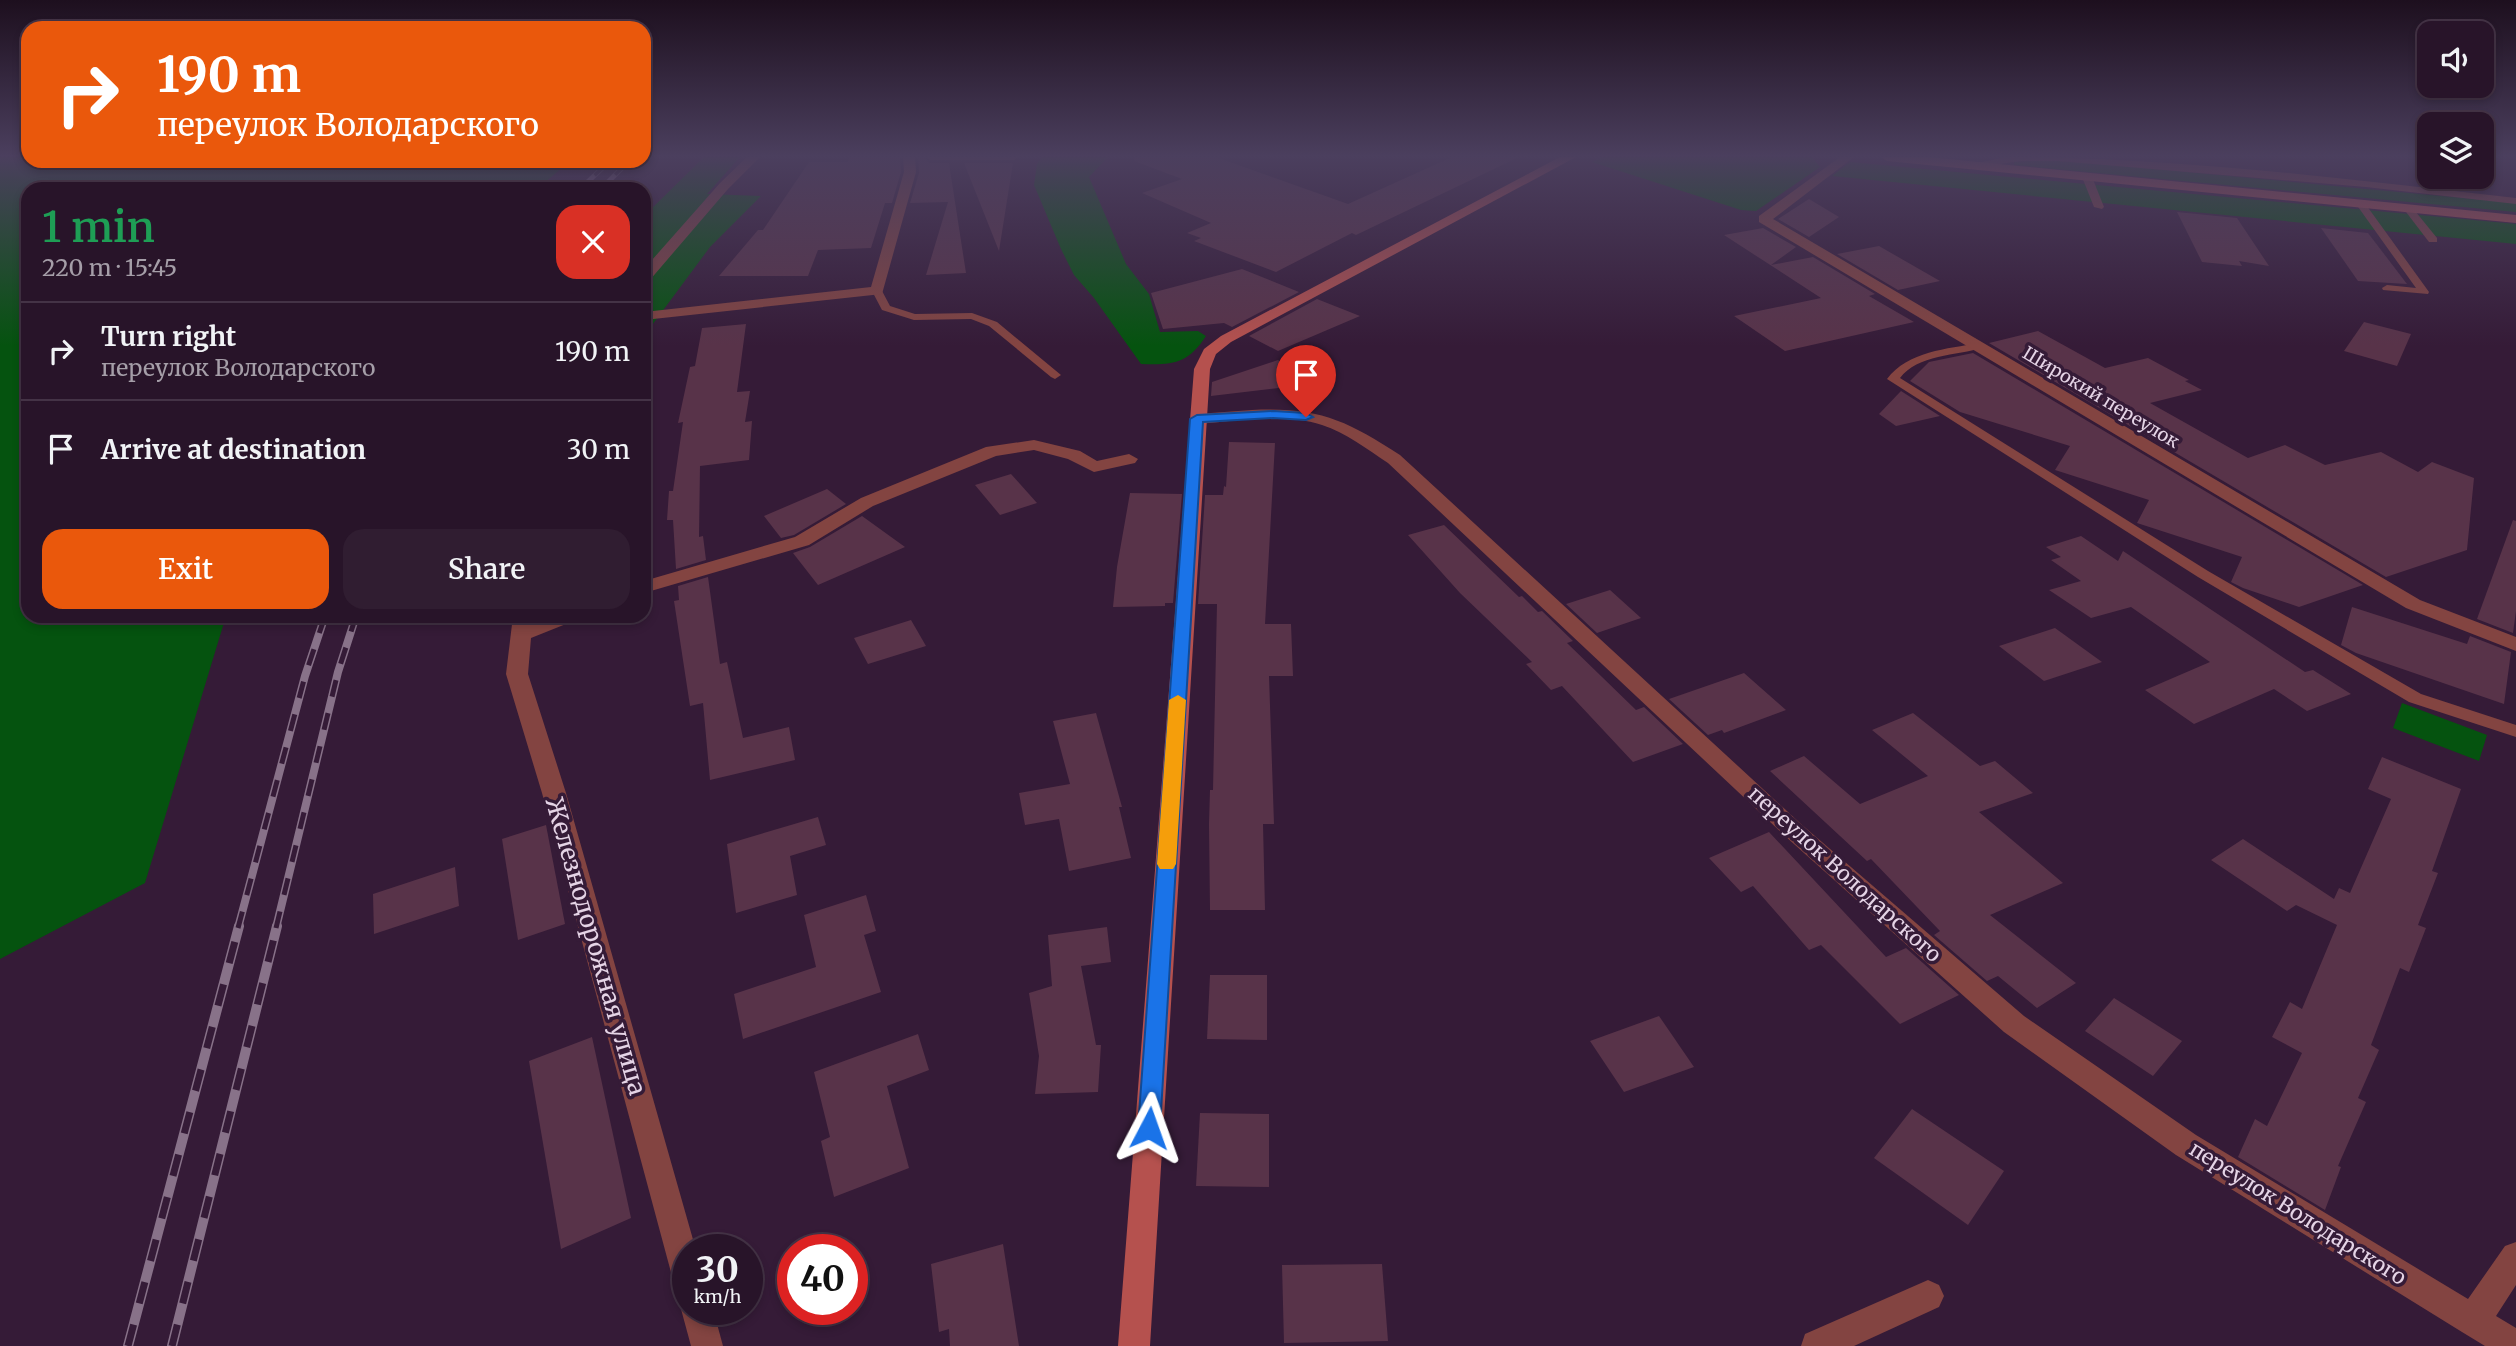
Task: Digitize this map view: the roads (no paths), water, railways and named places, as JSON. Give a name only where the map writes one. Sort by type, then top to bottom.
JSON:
[{"type":"street","points":[[651,270],[695,220]]},
{"type":"street","points":[[651,315],[877,291],[897,220]]},
{"type":"street","points":[[1134,1346],[1202,369],[1209,352],[1226,339],[1453,220]]},
{"type":"street","name":"Широкий переулок","points":[[1765,220],[2413,604],[2516,644]]},
{"type":"street","name":"переулок Володарского","points":[[1197,419],[1273,414],[1306,417],[1341,426],[1394,458],[1793,830],[2014,1024],[2186,1145],[2514,1346]]},
{"type":"street","points":[[651,585],[802,541],[867,502],[992,451],[1034,445],[1074,454],[1094,467],[1129,459]]},
{"type":"street","name":"Железнодорожная улица","points":[[521,626],[517,674],[558,807],[676,1234]]},
{"type":"street","points":[[2473,1321],[2516,1256]]},
{"type":"street","points":[[1817,1346],[1928,1296]]},
{"type":"street","points":[[701,1325],[707,1346]]},
{"type":"lane","points":[[2372,220],[2424,292],[2387,288]]},
{"type":"lane","points":[[2417,220],[2433,240]]},
{"type":"lane","points":[[877,291],[886,308],[914,317],[972,316],[993,324],[1055,374]]},
{"type":"lane","points":[[1979,346],[1912,361],[1896,372],[1892,379],[2203,574],[2416,698],[2516,731]]},
{"type":"railway","points":[[238,928],[305,676],[323,623]]},
{"type":"railway","points":[[276,928],[338,672],[354,623]]},
{"type":"railway","points":[[128,1346],[239,926]]},
{"type":"railway","points":[[172,1346],[277,926]]}]
